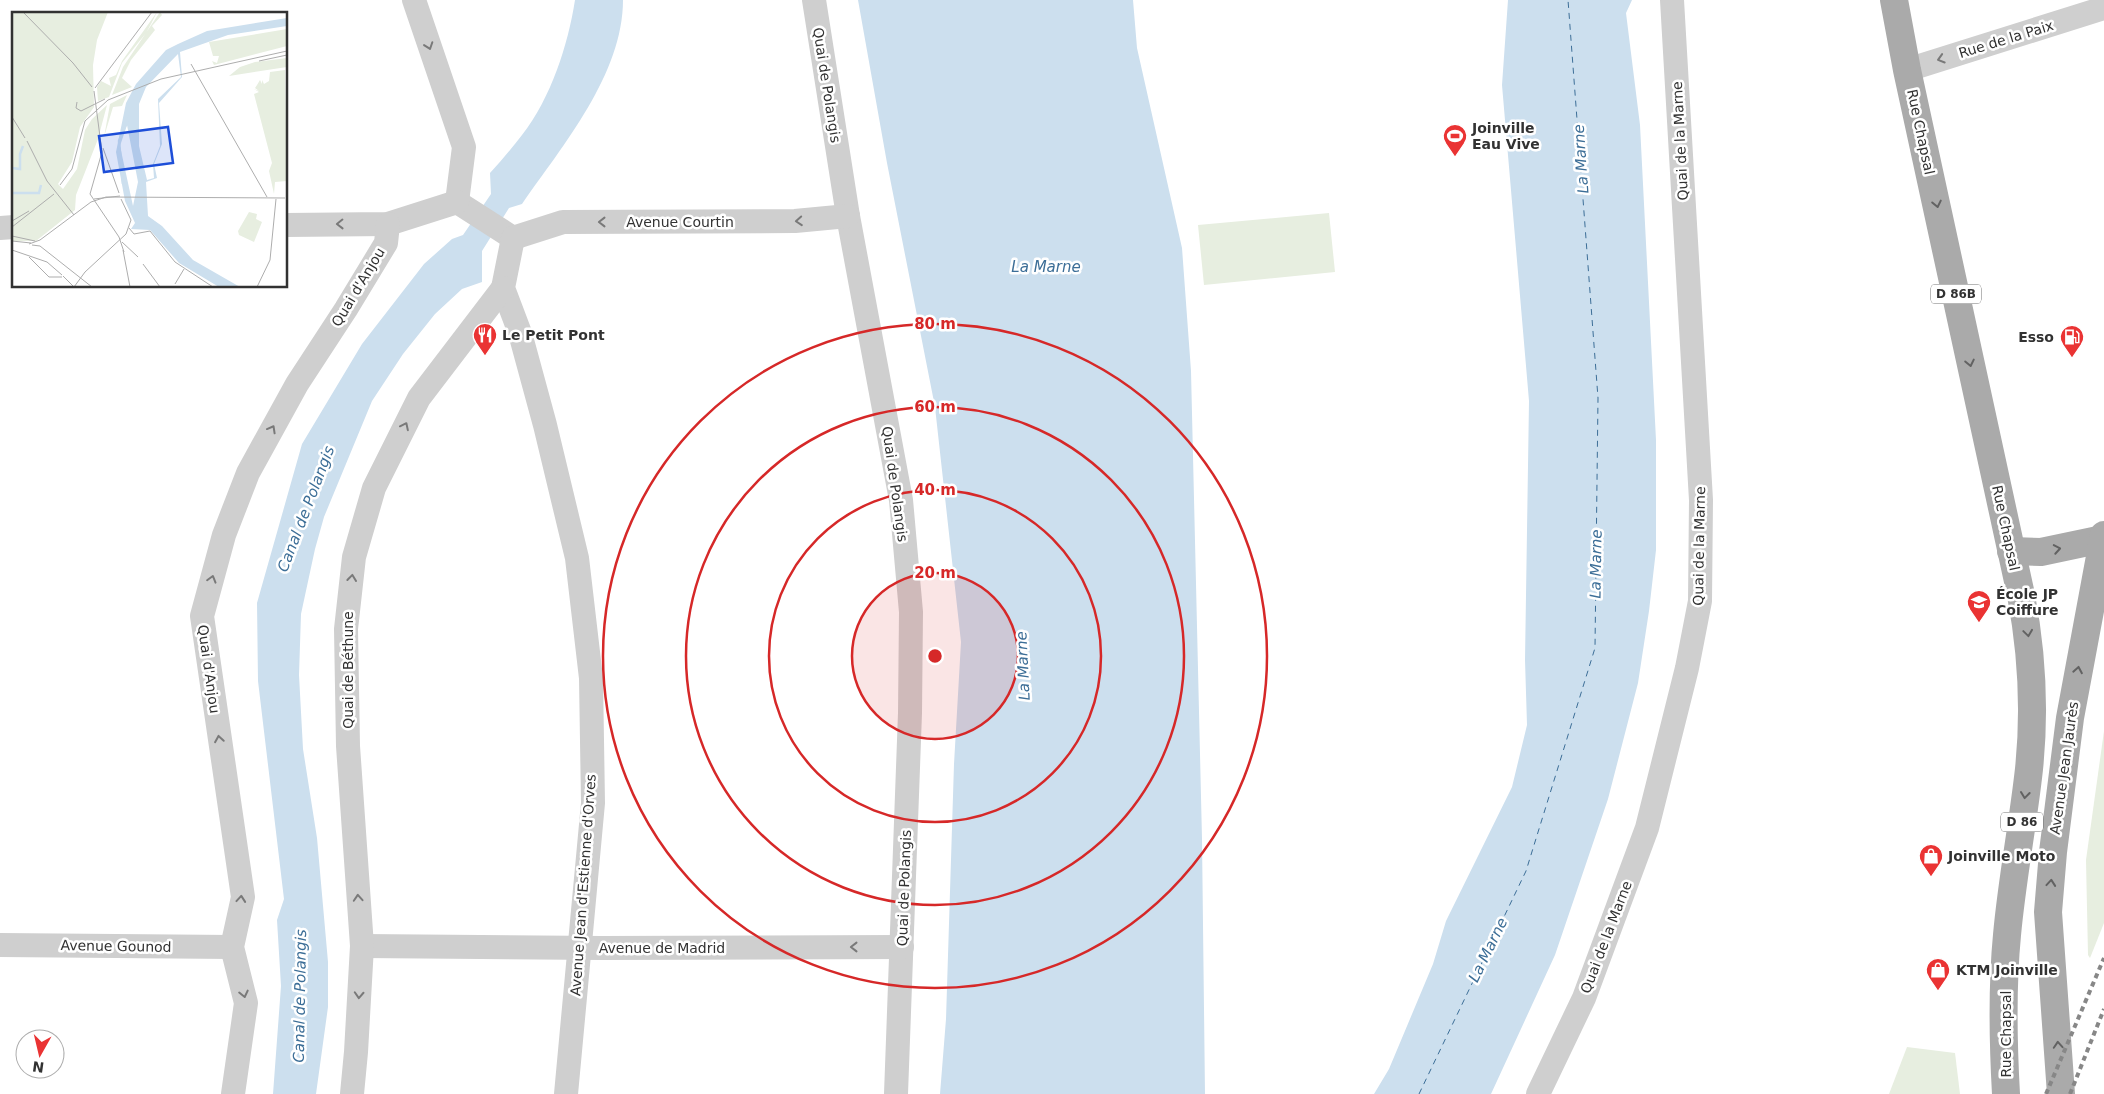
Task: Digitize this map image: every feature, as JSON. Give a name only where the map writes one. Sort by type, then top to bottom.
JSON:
[{"type":"main road","points":[[1885,0],[1900,37]]},
{"type":"main road","name":"Rue Chapsal","points":[[1894,0],[1900,37],[2011,551],[2030,648],[2032,733],[2007,936],[2003,1040],[2006,1094]]},
{"type":"main road","points":[[2011,551],[2041,552],[2103,537]]},
{"type":"main road","name":"Avenue Jean Jaurès","points":[[2061,1094],[2048,912],[2053,852],[2070,718],[2103,537]]},
{"type":"street","points":[[414,0],[464,147],[457,202]]},
{"type":"street","name":"Quai de Polangis","points":[[814,0],[848,216],[901,500],[911,612],[910,712],[896,1094]]},
{"type":"street","name":"Quai de la Marne","points":[[1538,1094],[1584,998],[1648,828],[1684,678],[1700,601],[1701,500],[1672,0]]},
{"type":"street","name":"Rue de la Paix","points":[[1907,70],[2104,8]]},
{"type":"street","points":[[288,225],[388,224],[457,202],[514,238],[503,288]]},
{"type":"street","name":"Avenue Courtin","points":[[514,238],[563,222],[795,221],[848,216]]},
{"type":"street","name":"Quai d'Anjou","points":[[233,1094],[246,1003],[232,947],[243,897],[202,616],[224,535],[248,473],[297,384],[386,243],[388,224]]},
{"type":"street","name":"Quai de Béthune","points":[[352,1094],[362,946],[348,746],[346,668],[346,629],[354,557],[374,488],[419,398],[503,288]]},
{"type":"street","name":"Avenue Jean d'Estienne d'Orves","points":[[503,288],[520,333],[546,425],[577,558],[592,678],[592,803],[566,1094]]},
{"type":"street","name":"Avenue Gounod","points":[[0,945],[232,947]]},
{"type":"street","name":"Avenue de Madrid","points":[[362,946],[580,948],[902,947]]},
{"type":"shaded area","points":[[1329,213],[1335,272],[1204,285],[1198,225]]},
{"type":"shaded area","points":[[2104,731],[2104,923],[2090,958],[2088,955],[2086,860]]},
{"type":"shaded area","points":[[1907,1047],[1955,1053],[1960,1094],[1889,1094]]},
{"type":"water","name":"Canal de Polangis","points":[[575,0],[623,0],[620,28],[613,55],[602,82],[588,108],[555,158],[522,204],[509,208],[482,251],[482,282],[462,289],[435,314],[403,354],[372,401],[324,517],[315,549],[301,614],[299,675],[303,749],[317,838],[328,962],[328,1007],[316,1094],[273,1094],[281,986],[277,920],[284,899],[258,681],[257,603],[302,444],[362,344],[424,264],[452,239],[463,235],[491,194],[490,173],[522,135],[542,105],[550,88],[563,53]]},
{"type":"water","name":"La Marne","points":[[858,0],[1133,0],[1137,48],[1182,248],[1191,371],[1202,839],[1205,1094],[940,1094],[946,1019],[954,764],[961,642],[935,407],[887,163]]},
{"type":"water","name":"La Marne","points":[[1508,0],[1632,0],[1626,13],[1640,125],[1656,440],[1656,550],[1649,611],[1638,683],[1608,799],[1555,955],[1491,1094],[1374,1094],[1389,1069],[1433,964],[1446,921],[1512,787],[1527,725],[1525,660],[1529,401],[1502,85]]},
{"type":"ferry route","points":[[1419,1094],[1526,871],[1595,648],[1598,398],[1568,0]]},
{"type":"railway","points":[[2046,1094],[2104,958]]},
{"type":"railway","points":[[2070,1094],[2104,1009]]},
{"type":"place","name":"Joinville Eau Vive","points":[[1455,157]]},
{"type":"place","name":"Le Petit Pont","points":[[485,356]]},
{"type":"place","name":"Esso","points":[[2072,358]]},
{"type":"place","name":"École JP Coiffure","points":[[1979,623]]},
{"type":"place","name":"Joinville Moto","points":[[1931,877]]},
{"type":"place","name":"KTM Joinville","points":[[1938,991]]}]
